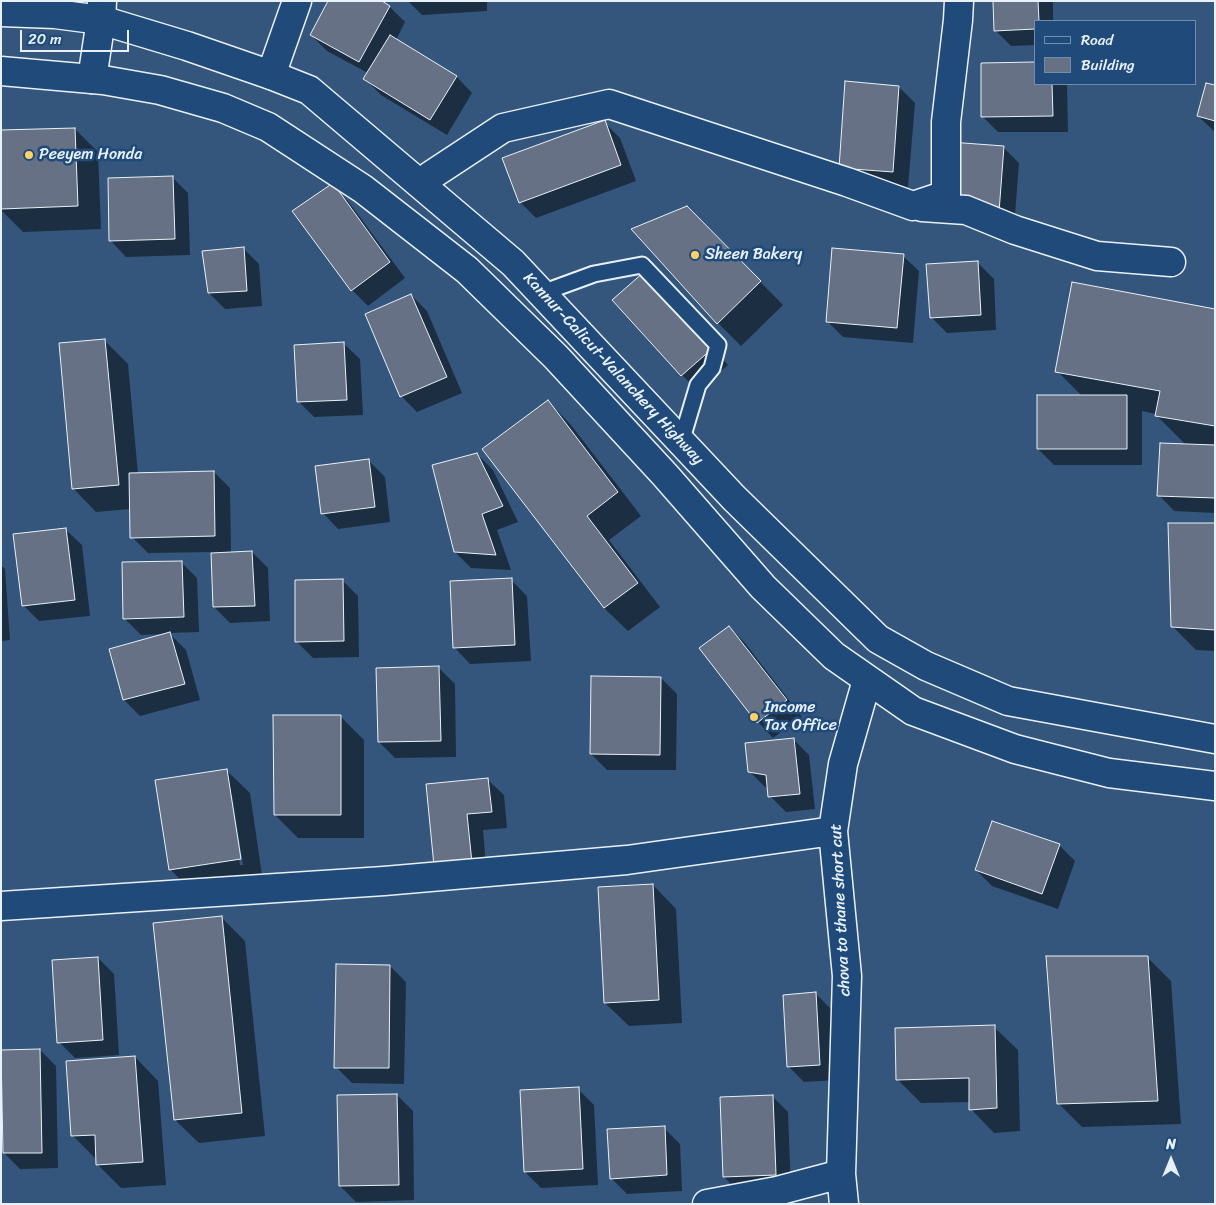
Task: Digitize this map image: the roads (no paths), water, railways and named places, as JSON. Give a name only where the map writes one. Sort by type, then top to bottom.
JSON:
[{"type":"main road","points":[[271,75],[297,1]]},
{"type":"main road","points":[[913,206],[946,195],[946,122],[959,1]]},
{"type":"main road","points":[[92,79],[102,11]]},
{"type":"main road","name":"Kannur-Calicut-Valanchery Highway","points":[[1,12],[55,14],[102,11],[187,46],[309,90],[513,263],[734,498],[878,640],[926,666],[1008,701],[1215,740]]},
{"type":"main road","name":"Kannur-Calicut-Valanchery Highway","points":[[1,71],[103,80],[160,90],[223,108],[268,127],[371,195],[467,270],[549,350],[665,475],[763,587],[834,656],[913,711],[1015,749],[1109,774],[1215,786]]},
{"type":"main road","points":[[430,176],[503,128],[609,104],[847,182],[913,206],[966,210],[1015,230],[1097,256],[1171,262]]},
{"type":"main road","name":"chova to thane short cut","points":[[844,1204],[841,1174],[847,976],[833,832],[843,764],[867,680]]},
{"type":"main road","points":[[1,906],[384,880],[608,862],[833,832]]},
{"type":"main road","points":[[707,1204],[777,1191],[841,1174]]},
{"type":"lane","points":[[542,293],[594,274],[642,265],[718,345],[712,368],[698,385],[681,442]]},
{"type":"place","name":"Peeyem Honda","points":[[29,155]]},
{"type":"place","name":"Sheen Bakery","points":[[695,255]]},
{"type":"place","name":"Income Tax Office","points":[[754,717]]}]
